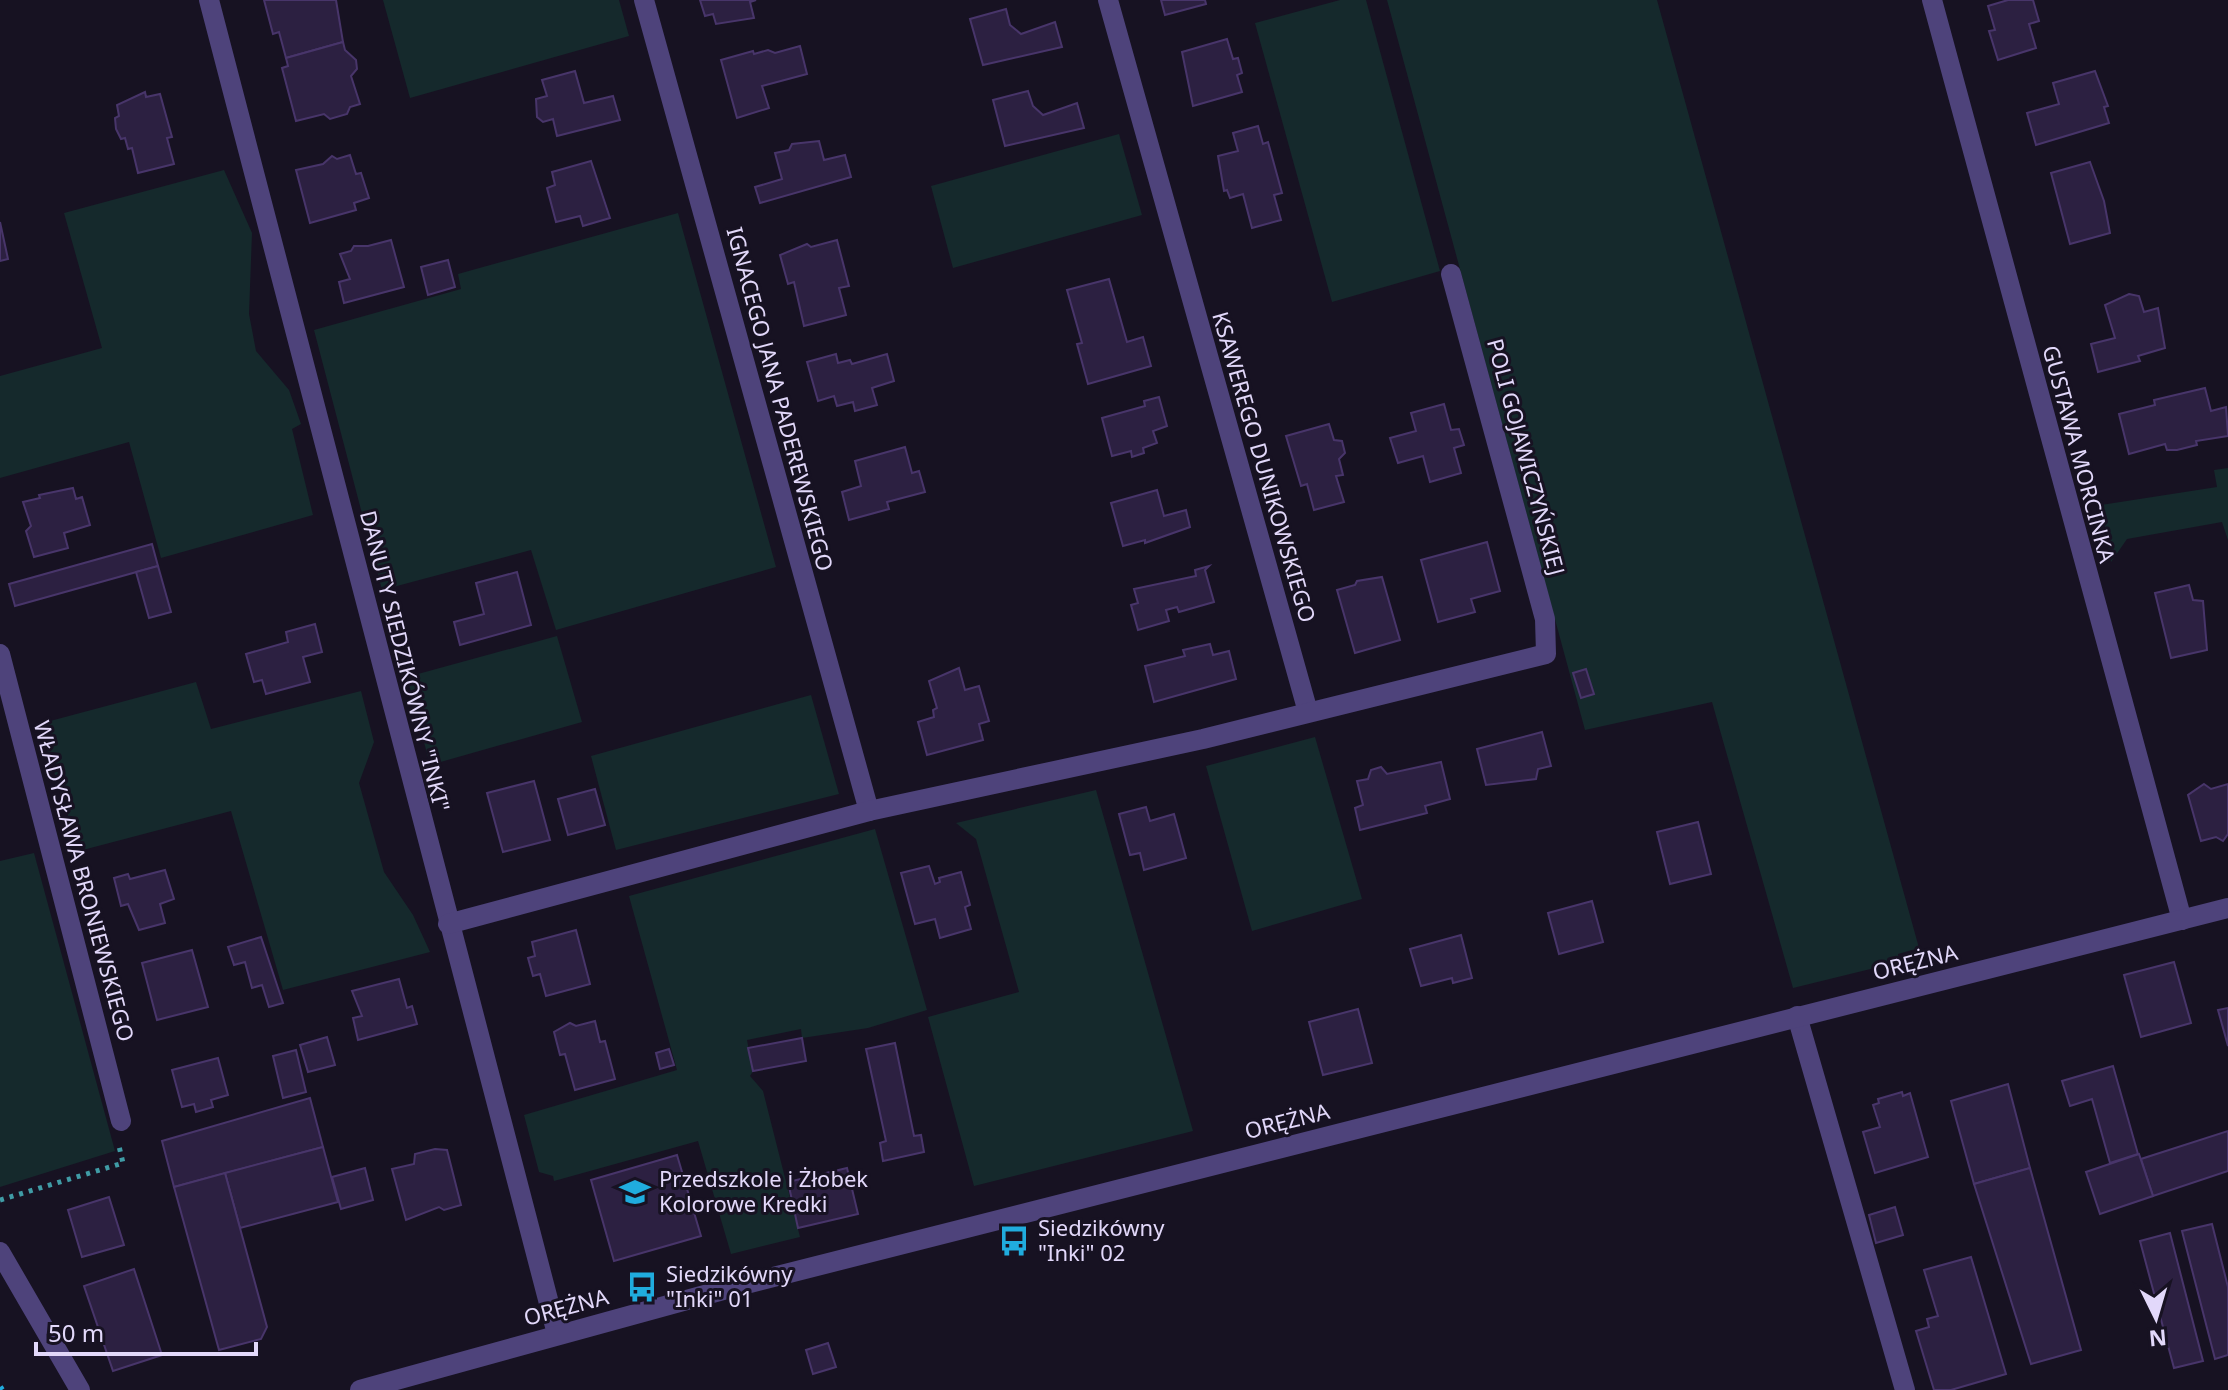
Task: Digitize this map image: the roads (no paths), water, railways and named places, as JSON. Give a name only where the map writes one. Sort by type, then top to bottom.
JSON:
[{"type":"street","name":"DANUTY SIEDZIKÓWNY \"INKI\"","points":[[209,0],[557,1334]]},
{"type":"street","name":"IGNACEGO JANA PADEREWSKIEGO","points":[[644,0],[869,811]]},
{"type":"street","name":"KSAWEREGO DUNIKOWSKIEGO","points":[[1108,0],[1308,712]]},
{"type":"street","name":"GUSTAWA MORCINKA","points":[[1932,0],[2182,920]]},
{"type":"street","name":"POLI GOJAWICZYŃSKIEJ","points":[[1308,712],[1546,654],[1545,619],[1451,274]]},
{"type":"street","name":"WŁADYSŁAWA BRONIEWSKIEGO","points":[[0,654],[121,1121]]},
{"type":"street","points":[[448,924],[869,811],[1203,739],[1308,712]]},
{"type":"street","name":"ORĘŻNA","points":[[360,1390],[557,1334],[2228,908]]},
{"type":"street","points":[[1797,1016],[1905,1390]]},
{"type":"street","points":[[0,1252],[80,1390]]},
{"type":"place","name":"Przedszkole i Żłobek Kolorowe Kredki","points":[[635,1192]]},
{"type":"place","name":"Siedzikówny \"Inki\" 02","points":[[1014,1241]]},
{"type":"place","name":"Siedzikówny \"Inki\" 01","points":[[642,1287]]}]
